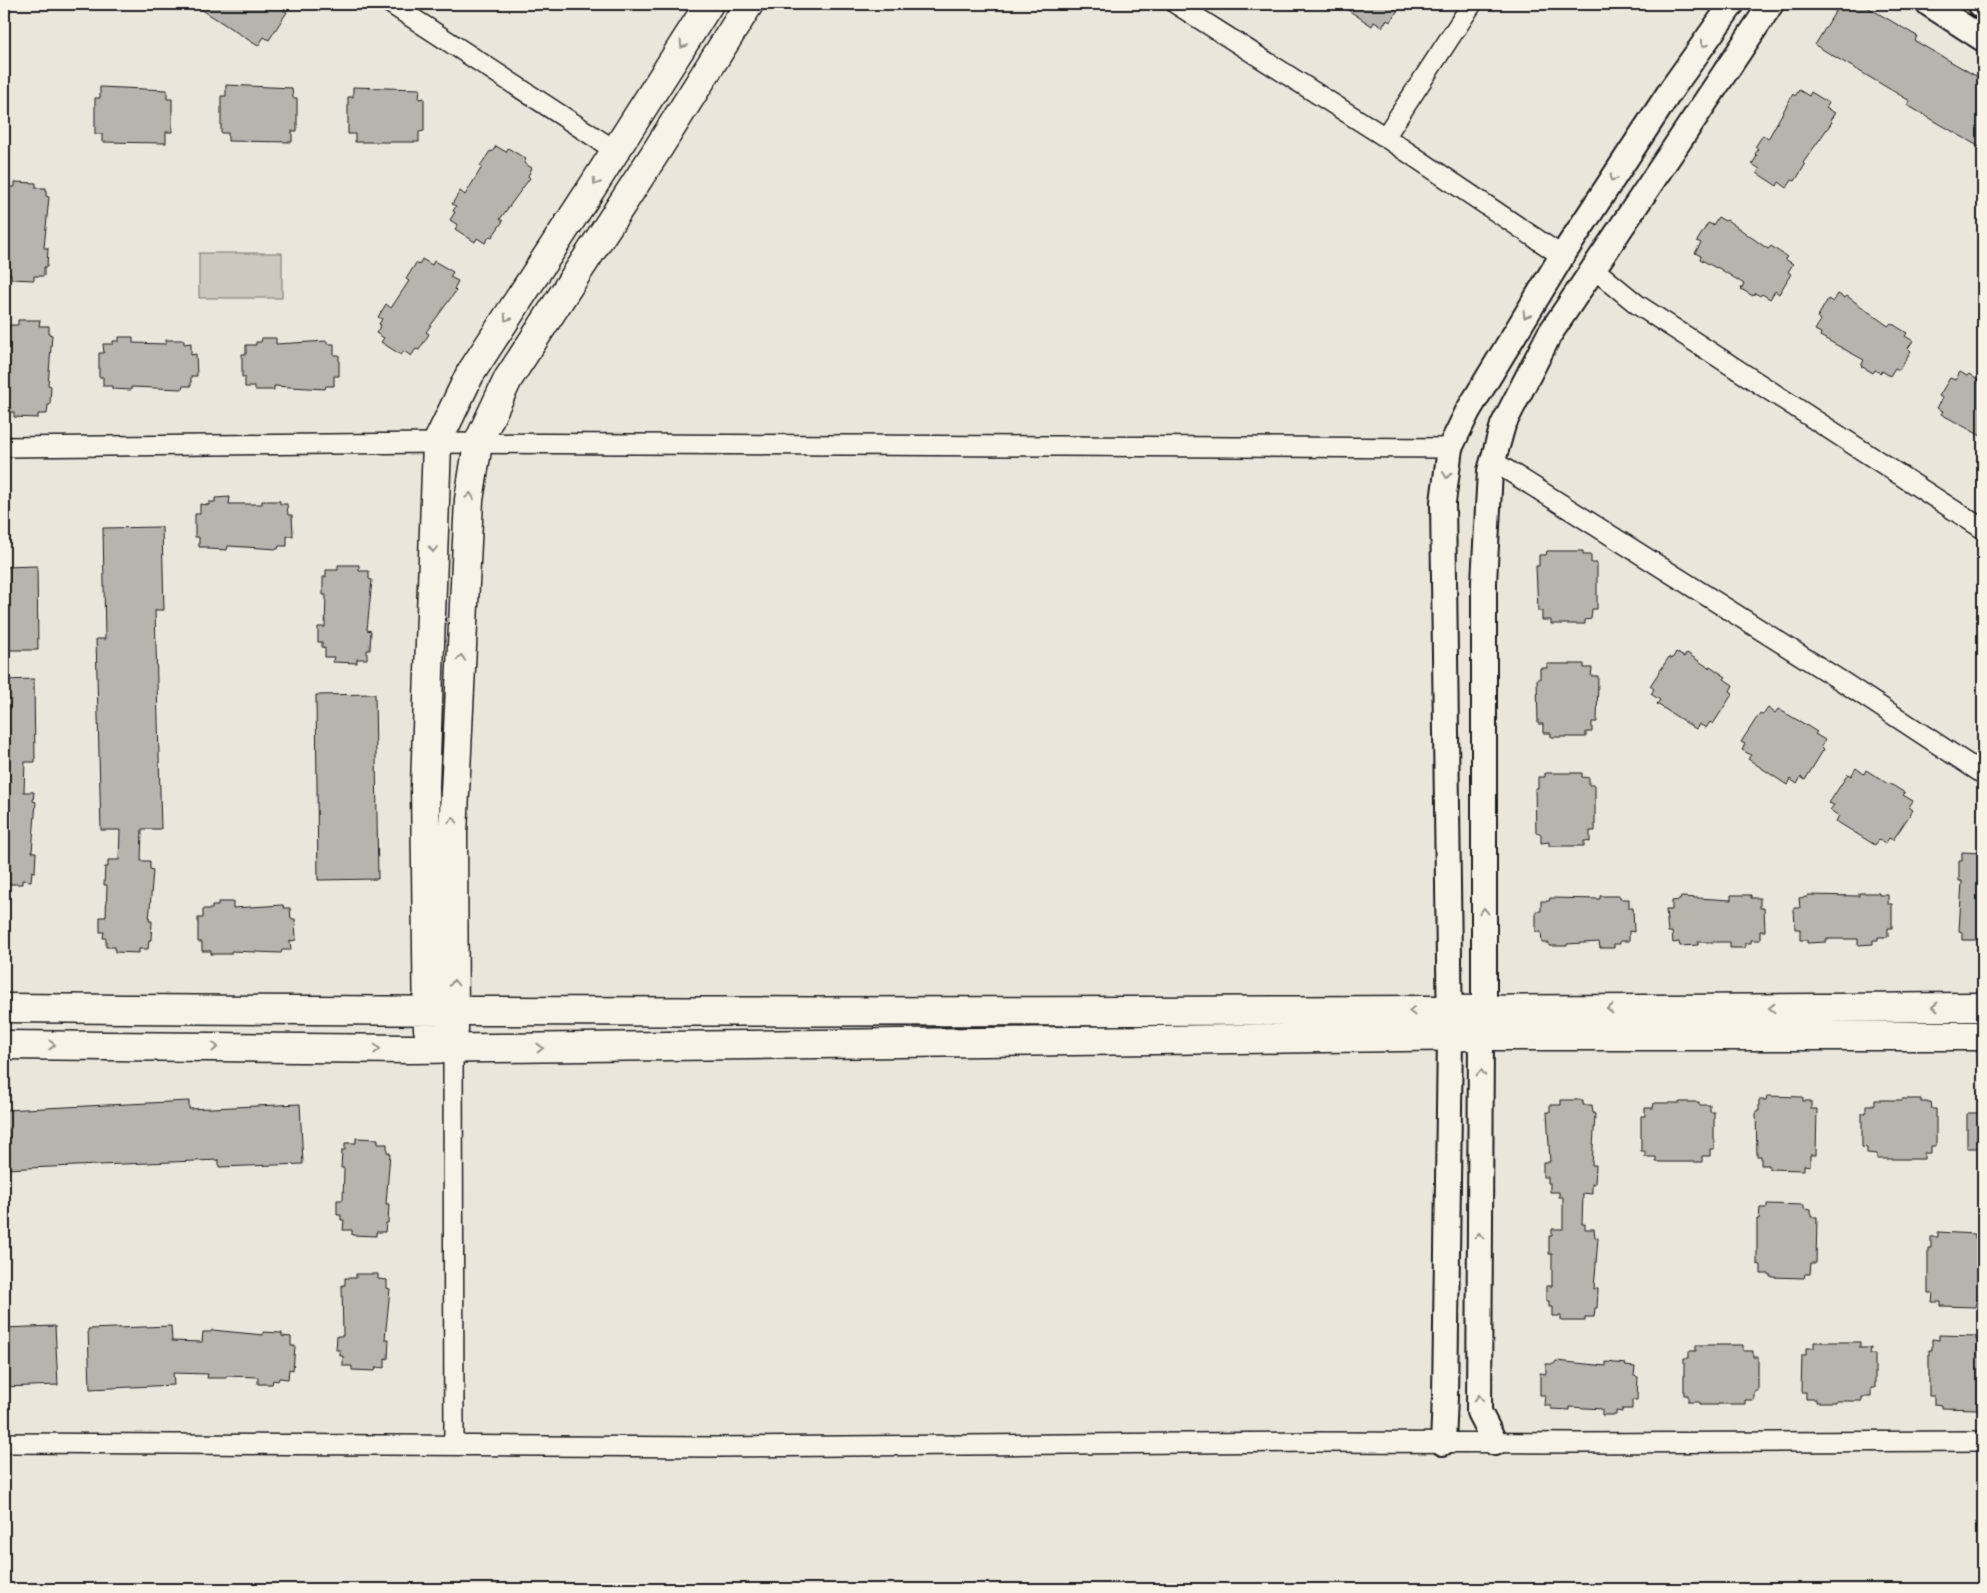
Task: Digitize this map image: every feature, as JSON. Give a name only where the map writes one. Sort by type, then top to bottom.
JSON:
[{"type":"main road","points":[[441,1049],[427,1012],[425,786],[437,442],[470,374],[616,151],[709,4]]},
{"type":"main road","points":[[441,1049],[454,1012],[453,834],[469,500],[478,443],[508,379],[654,155],[749,4]]},
{"type":"main road","points":[[4,1045],[441,1049],[1449,1024],[1983,1007]]},
{"type":"main road","points":[[4,1008],[1449,1024]]},
{"type":"main road","points":[[1483,1023],[1983,1036]]},
{"type":"street","points":[[391,4],[616,151]]},
{"type":"street","points":[[1176,4],[1385,137],[1562,256]]},
{"type":"street","points":[[1385,137],[1472,4]]},
{"type":"street","points":[[1443,1443],[1449,1024],[1443,502],[1450,448],[1468,411],[1562,256],[1671,90],[1732,4]]},
{"type":"street","points":[[1495,1443],[1479,1412],[1483,1023],[1484,582],[1490,471],[1503,425],[1549,335],[1771,4]]},
{"type":"street","points":[[1929,4],[1983,38]]},
{"type":"street","points":[[1594,269],[1638,305],[1983,529]]},
{"type":"street","points":[[4,447],[437,442],[1450,448]]},
{"type":"street","points":[[1493,461],[1983,774]]},
{"type":"street","points":[[441,1049],[454,1445]]},
{"type":"street","points":[[4,1444],[719,1447],[1312,1442],[1983,1441]]},
{"type":"shaded area","points":[[199,253],[282,253],[282,298],[199,298]]},
{"type":"building","points":[[193,4],[286,4],[283,10],[287,12],[269,40],[264,37],[258,46]]},
{"type":"building","points":[[1339,4],[1402,4],[1390,22],[1387,20],[1382,27],[1374,22],[1372,26]]},
{"type":"building","points":[[1840,4],[1862,4],[1917,36],[1915,41],[1983,80],[1983,149],[1907,105],[1910,101],[1815,45]]},
{"type":"building","points":[[226,85],[292,88],[293,98],[297,98],[297,131],[292,131],[292,142],[228,141],[228,133],[221,133],[221,96],[226,96]]},
{"type":"building","points":[[100,87],[167,90],[167,99],[172,99],[172,132],[166,132],[166,143],[102,142],[102,134],[95,134],[95,98],[100,98]]},
{"type":"building","points":[[353,87],[420,89],[419,99],[424,98],[424,131],[419,132],[419,142],[355,142],[355,134],[348,134],[348,97],[353,97]]},
{"type":"building","points":[[1799,90],[1809,96],[1811,92],[1829,103],[1826,108],[1835,113],[1830,120],[1832,122],[1803,163],[1805,165],[1795,181],[1792,180],[1787,188],[1779,182],[1777,186],[1757,173],[1760,169],[1752,164],[1757,156],[1755,154],[1758,150],[1755,147],[1763,135],[1768,139],[1793,94],[1795,96]]},
{"type":"building","points":[[496,146],[506,152],[508,148],[526,159],[524,163],[532,168],[528,176],[530,178],[500,219],[503,221],[492,237],[490,236],[485,243],[477,238],[475,242],[455,229],[458,225],[450,220],[456,206],[452,204],[460,191],[465,195],[482,167],[480,166],[490,151],[492,152]]},
{"type":"building","points":[[15,182],[36,183],[36,188],[46,188],[46,196],[49,197],[44,248],[48,248],[47,267],[44,267],[44,276],[34,276],[34,280],[11,279],[11,274],[4,274],[4,187],[15,187]]},
{"type":"building","points":[[1718,217],[1725,221],[1727,220],[1768,249],[1771,246],[1787,257],[1785,259],[1793,264],[1788,272],[1791,274],[1779,294],[1775,291],[1770,299],[1762,294],[1760,296],[1755,293],[1753,296],[1741,289],[1744,284],[1700,259],[1701,256],[1695,253],[1701,243],[1697,241],[1708,223],[1713,225]]},
{"type":"building","points":[[422,259],[432,265],[434,261],[453,272],[450,277],[458,281],[454,289],[456,291],[426,332],[429,334],[419,350],[416,349],[411,356],[404,351],[401,355],[381,342],[384,338],[376,333],[382,319],[378,317],[386,304],[391,308],[409,281],[406,279],[416,263],[419,265]]},
{"type":"building","points":[[1838,294],[1845,298],[1847,296],[1888,326],[1891,323],[1907,333],[1905,336],[1913,341],[1908,348],[1911,351],[1899,370],[1895,368],[1890,376],[1882,371],[1880,373],[1875,370],[1873,373],[1861,366],[1864,360],[1820,336],[1821,333],[1815,330],[1821,320],[1817,318],[1828,299],[1833,302]]},
{"type":"building","points":[[18,320],[40,320],[39,326],[49,326],[49,334],[52,335],[48,385],[51,386],[50,405],[48,405],[47,414],[38,414],[38,418],[14,417],[14,412],[5,412],[6,350],[4,350],[4,332],[7,332],[7,325],[18,325]]},
{"type":"building","points":[[119,337],[133,337],[133,343],[166,344],[166,340],[184,340],[184,344],[191,343],[191,355],[196,354],[197,376],[191,376],[191,386],[183,386],[182,389],[131,387],[131,390],[112,389],[112,386],[103,386],[103,377],[99,377],[99,353],[104,353],[103,344],[113,344],[113,341],[119,341]]},
{"type":"building","points":[[262,338],[276,338],[276,344],[327,341],[327,344],[334,344],[334,355],[339,355],[339,376],[334,376],[334,386],[326,386],[325,389],[274,386],[274,390],[255,390],[255,387],[245,387],[245,377],[242,377],[242,354],[246,354],[246,345],[256,345],[256,342],[261,342]]},
{"type":"building","points":[[1960,372],[1967,376],[1969,374],[1983,384],[1983,437],[1941,414],[1943,411],[1937,408],[1943,398],[1939,396],[1950,378],[1955,380]]},
{"type":"building","points":[[230,497],[229,504],[262,504],[262,501],[280,501],[280,504],[287,504],[288,515],[292,515],[293,536],[287,536],[287,546],[279,546],[278,549],[228,546],[227,550],[199,547],[199,537],[195,537],[195,514],[200,514],[200,504],[209,505],[209,502],[215,502],[215,498]]},
{"type":"building","points":[[162,527],[164,610],[155,610],[161,829],[142,829],[141,861],[150,861],[150,869],[153,870],[149,921],[152,921],[151,940],[149,940],[148,949],[139,949],[139,953],[115,952],[115,947],[106,947],[106,938],[103,938],[104,932],[100,932],[100,917],[106,917],[107,885],[104,885],[105,867],[108,867],[108,860],[119,860],[120,830],[101,830],[96,639],[105,639],[103,528]]},
{"type":"building","points":[[1547,551],[1583,551],[1583,555],[1591,555],[1591,563],[1597,563],[1597,609],[1592,609],[1591,619],[1585,620],[1585,624],[1551,624],[1551,620],[1542,620],[1542,611],[1538,611],[1536,566],[1539,566],[1539,555],[1546,555]]},
{"type":"building","points":[[338,565],[359,565],[359,571],[369,571],[369,579],[372,580],[367,630],[371,631],[370,650],[367,650],[367,659],[357,659],[357,663],[333,662],[334,657],[325,657],[325,648],[322,647],[322,642],[318,642],[318,627],[325,627],[326,595],[323,595],[323,577],[326,577],[326,570],[338,570]]},
{"type":"building","points":[[37,566],[38,650],[4,650],[4,567]]},
{"type":"building","points":[[1676,652],[1684,657],[1687,653],[1709,668],[1710,666],[1726,677],[1724,679],[1733,685],[1730,691],[1733,693],[1713,724],[1710,722],[1706,728],[1699,724],[1696,729],[1657,704],[1660,700],[1651,694],[1654,689],[1650,686],[1669,657],[1672,659]]},
{"type":"building","points":[[1547,664],[1584,664],[1584,668],[1592,668],[1591,676],[1598,676],[1597,722],[1592,722],[1592,732],[1586,732],[1586,737],[1551,737],[1551,733],[1543,733],[1543,724],[1538,724],[1537,679],[1540,679],[1540,668],[1547,668]]},
{"type":"building","points":[[34,679],[35,762],[25,762],[24,792],[34,792],[33,801],[36,802],[32,852],[36,852],[35,872],[32,871],[31,881],[22,880],[22,884],[4,884],[4,680]]},
{"type":"building","points":[[375,694],[378,879],[318,880],[316,695]]},
{"type":"building","points":[[1768,708],[1775,713],[1778,709],[1817,732],[1815,734],[1825,740],[1821,746],[1824,749],[1805,780],[1801,777],[1797,784],[1790,779],[1787,785],[1748,759],[1751,755],[1742,750],[1745,744],[1741,742],[1760,713],[1763,715]]},
{"type":"building","points":[[1856,768],[1864,774],[1866,770],[1889,783],[1905,793],[1903,795],[1913,801],[1909,807],[1913,810],[1893,840],[1889,838],[1885,844],[1879,840],[1875,845],[1836,821],[1839,816],[1830,810],[1834,805],[1829,803],[1848,774],[1851,776]]},
{"type":"building","points":[[1545,773],[1582,773],[1582,777],[1589,778],[1589,785],[1595,785],[1595,831],[1590,831],[1590,842],[1584,841],[1584,846],[1549,846],[1549,842],[1541,843],[1541,834],[1536,833],[1535,788],[1538,788],[1538,777],[1545,777]]},
{"type":"building","points":[[1962,852],[1983,853],[1983,940],[1962,940],[1962,932],[1959,931],[1962,881],[1959,881],[1959,861],[1962,861]]},
{"type":"building","points":[[1859,893],[1888,895],[1888,904],[1892,904],[1892,928],[1888,928],[1888,937],[1878,937],[1878,940],[1873,940],[1873,944],[1858,945],[1858,939],[1826,939],[1826,942],[1807,943],[1807,940],[1800,940],[1800,929],[1795,929],[1794,908],[1800,908],[1799,898],[1807,897],[1808,895],[1859,896]]},
{"type":"building","points":[[1731,895],[1751,895],[1751,898],[1760,898],[1760,908],[1764,908],[1765,931],[1760,931],[1760,940],[1751,940],[1751,943],[1745,943],[1745,948],[1730,948],[1730,942],[1698,942],[1698,945],[1680,946],[1679,942],[1673,943],[1672,932],[1668,932],[1666,910],[1672,910],[1672,901],[1680,900],[1681,897],[1731,900]]},
{"type":"building","points":[[1600,896],[1620,896],[1620,899],[1629,899],[1629,908],[1633,908],[1634,932],[1629,931],[1629,941],[1620,941],[1620,944],[1614,944],[1614,948],[1600,948],[1599,942],[1567,944],[1567,946],[1549,946],[1549,943],[1542,943],[1541,932],[1536,932],[1536,911],[1541,911],[1541,901],[1549,901],[1550,898],[1600,899]]},
{"type":"building","points":[[218,902],[233,902],[233,908],[283,905],[284,908],[290,908],[291,919],[295,919],[296,940],[290,941],[291,950],[282,950],[281,953],[231,951],[231,954],[211,954],[211,951],[202,951],[202,942],[198,942],[198,918],[203,918],[203,909],[212,909],[212,906],[218,906]]},
{"type":"building","points":[[1767,1096],[1803,1097],[1803,1101],[1811,1101],[1811,1109],[1817,1109],[1816,1155],[1810,1155],[1810,1166],[1804,1165],[1804,1170],[1769,1169],[1769,1165],[1761,1165],[1761,1156],[1757,1156],[1756,1111],[1759,1111],[1759,1100],[1766,1100]]},
{"type":"building","points":[[1921,1099],[1921,1102],[1931,1102],[1932,1109],[1936,1109],[1936,1146],[1931,1146],[1931,1153],[1924,1153],[1924,1159],[1877,1159],[1877,1154],[1867,1153],[1867,1148],[1862,1147],[1862,1113],[1866,1113],[1866,1105],[1875,1105],[1875,1100]]},
{"type":"building","points":[[1561,1100],[1583,1100],[1583,1105],[1592,1105],[1593,1113],[1595,1114],[1592,1165],[1596,1165],[1595,1184],[1592,1184],[1592,1194],[1583,1193],[1582,1224],[1585,1224],[1585,1229],[1594,1229],[1595,1237],[1598,1238],[1594,1289],[1598,1289],[1597,1308],[1595,1308],[1594,1317],[1585,1317],[1585,1321],[1561,1321],[1561,1316],[1552,1316],[1552,1307],[1549,1307],[1549,1301],[1546,1301],[1546,1286],[1552,1286],[1552,1254],[1549,1254],[1549,1236],[1552,1236],[1552,1229],[1563,1229],[1563,1197],[1559,1197],[1559,1192],[1550,1192],[1548,1177],[1543,1177],[1543,1162],[1550,1162],[1547,1112],[1550,1112],[1550,1105],[1561,1105]]},
{"type":"building","points":[[189,1101],[189,1109],[300,1104],[303,1164],[219,1167],[219,1160],[4,1169],[4,1110]]},
{"type":"building","points":[[1699,1102],[1699,1105],[1710,1105],[1710,1112],[1714,1112],[1714,1149],[1710,1149],[1710,1156],[1702,1156],[1702,1162],[1656,1162],[1656,1157],[1645,1157],[1645,1151],[1641,1151],[1641,1116],[1645,1116],[1645,1108],[1653,1108],[1654,1103]]},
{"type":"building","points":[[1967,1113],[1983,1113],[1983,1148],[1967,1148]]},
{"type":"building","points":[[356,1138],[378,1139],[378,1144],[387,1144],[387,1152],[390,1153],[386,1204],[389,1204],[388,1223],[386,1223],[385,1232],[376,1232],[376,1236],[352,1235],[352,1230],[343,1230],[344,1220],[341,1220],[341,1215],[337,1215],[337,1200],[343,1200],[344,1168],[341,1168],[342,1150],[345,1150],[345,1143],[356,1143]]},
{"type":"building","points":[[1767,1204],[1804,1205],[1804,1209],[1811,1210],[1811,1217],[1817,1217],[1816,1263],[1811,1263],[1810,1274],[1805,1274],[1804,1278],[1770,1277],[1770,1274],[1761,1274],[1761,1265],[1757,1264],[1757,1219],[1759,1219],[1760,1208],[1767,1208]]},
{"type":"building","points":[[1938,1232],[1975,1234],[1975,1238],[1982,1238],[1982,1302],[1976,1302],[1975,1307],[1941,1306],[1941,1302],[1932,1302],[1933,1293],[1928,1293],[1928,1248],[1931,1248],[1931,1237],[1938,1237]]},
{"type":"building","points":[[356,1274],[378,1274],[378,1279],[387,1280],[387,1288],[390,1289],[385,1339],[389,1339],[388,1359],[385,1358],[385,1368],[376,1367],[375,1371],[352,1370],[352,1366],[343,1366],[343,1356],[340,1356],[340,1350],[336,1350],[337,1336],[343,1336],[342,1285],[345,1285],[345,1278],[356,1278]]},
{"type":"building","points":[[55,1326],[58,1385],[4,1387],[4,1328]]},
{"type":"building","points":[[171,1326],[172,1341],[202,1342],[203,1332],[211,1332],[212,1330],[263,1335],[263,1332],[282,1333],[282,1336],[291,1337],[291,1346],[295,1346],[293,1370],[289,1369],[288,1379],[279,1378],[278,1381],[273,1380],[272,1384],[258,1384],[258,1377],[226,1376],[226,1378],[207,1378],[208,1374],[173,1373],[174,1385],[90,1389],[88,1329]]},
{"type":"building","points":[[1939,1335],[1976,1336],[1976,1340],[1983,1340],[1983,1405],[1977,1404],[1977,1409],[1942,1408],[1942,1405],[1934,1404],[1934,1396],[1929,1396],[1929,1350],[1932,1350],[1932,1339],[1939,1340]]},
{"type":"building","points":[[1814,1342],[1860,1342],[1860,1348],[1871,1348],[1870,1354],[1875,1354],[1875,1388],[1871,1388],[1871,1397],[1862,1397],[1862,1401],[1835,1402],[1816,1402],[1816,1399],[1806,1399],[1806,1392],[1801,1392],[1802,1355],[1806,1355],[1806,1348],[1814,1348]]},
{"type":"building","points":[[1696,1345],[1743,1345],[1743,1351],[1753,1351],[1753,1357],[1758,1357],[1758,1391],[1754,1391],[1754,1400],[1745,1400],[1745,1404],[1718,1405],[1699,1405],[1699,1402],[1688,1402],[1688,1395],[1684,1395],[1684,1358],[1689,1358],[1689,1351],[1696,1351]]},
{"type":"building","points":[[1556,1361],[1606,1366],[1606,1362],[1635,1367],[1634,1376],[1638,1377],[1637,1400],[1632,1400],[1632,1409],[1622,1409],[1622,1412],[1616,1411],[1616,1415],[1602,1415],[1602,1409],[1570,1407],[1570,1410],[1551,1409],[1551,1406],[1544,1406],[1545,1395],[1540,1395],[1540,1373],[1546,1374],[1546,1364],[1554,1364]]}]
